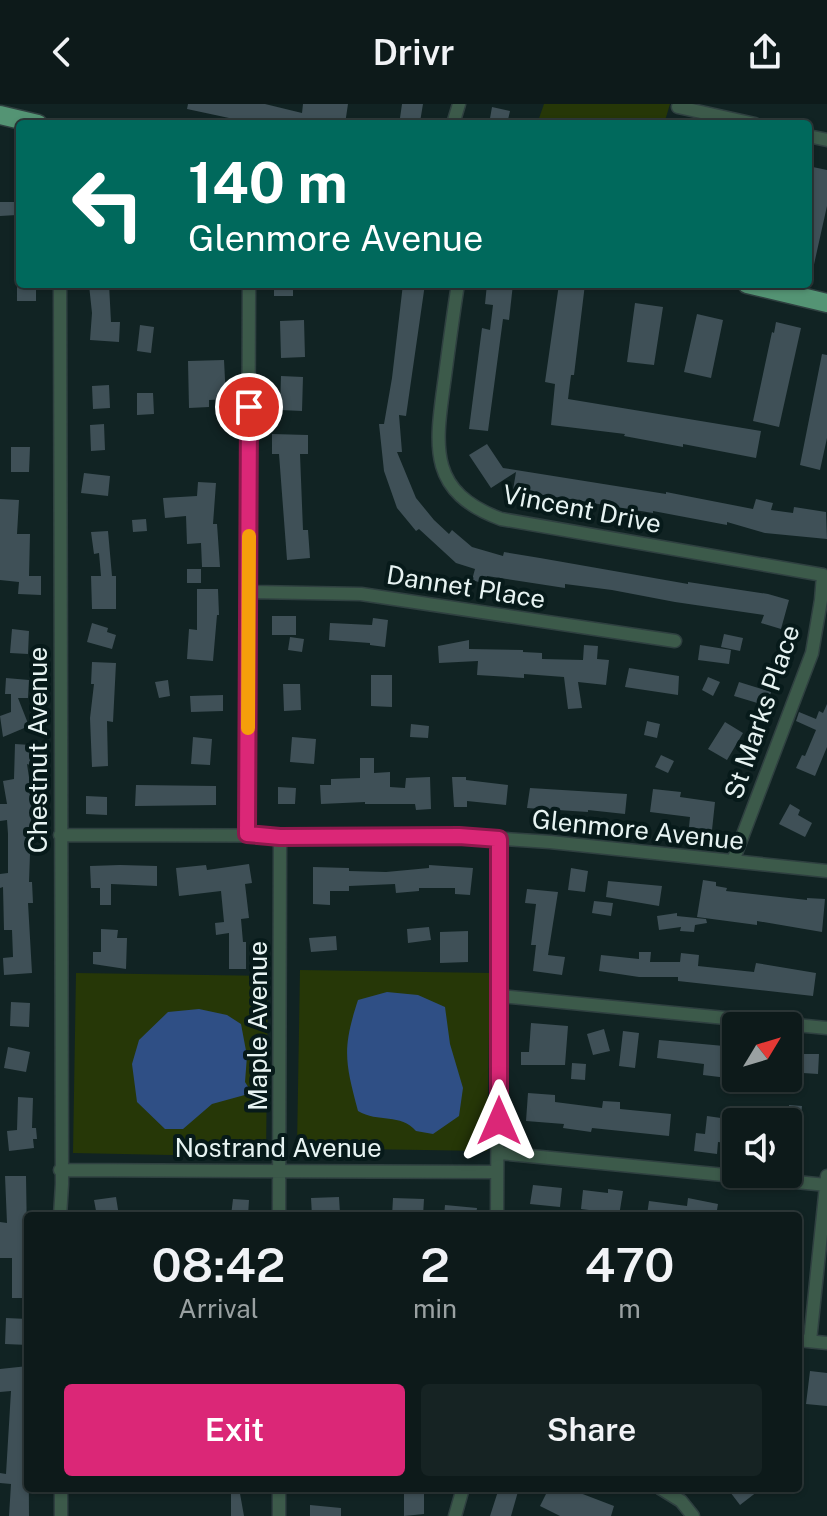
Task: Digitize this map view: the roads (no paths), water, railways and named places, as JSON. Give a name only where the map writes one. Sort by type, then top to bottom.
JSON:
[{"type":"main road","points":[[0,115],[21,120]]},
{"type":"main road","points":[[764,288],[827,303]]},
{"type":"street","points":[[678,107],[737,120]]},
{"type":"street","name":"Chestnut Avenue","points":[[60,288],[60,1212]]},
{"type":"street","points":[[247,834],[249,288]]},
{"type":"street","name":"Vincent Drive","points":[[457,288],[437,436],[443,470],[460,497],[482,512],[501,519],[823,575]]},
{"type":"street","name":"St Marks Place","points":[[733,861],[812,653],[823,575]]},
{"type":"street","name":"Dannet Place","points":[[249,592],[361,594],[675,641]]},
{"type":"street","name":"Glenmore Avenue","points":[[60,835],[459,836],[827,871]]},
{"type":"street","name":"Maple Avenue","points":[[279,1212],[280,837]]},
{"type":"street","points":[[497,1212],[499,839]]},
{"type":"street","points":[[500,996],[827,1028]]},
{"type":"street","points":[[499,1153],[827,1185]]},
{"type":"street","name":"Nostrand Avenue","points":[[60,1170],[496,1172]]},
{"type":"street","points":[[827,1176],[804,1340],[827,1343]]},
{"type":"street","points":[[61,1492],[61,1516]]},
{"type":"street","points":[[279,1492],[279,1516]]},
{"type":"street","points":[[455,1516],[462,1492]]},
{"type":"street","points":[[666,1492],[681,1501],[693,1516]]},
{"type":"water","points":[[387,992],[418,995],[445,1007],[450,1044],[463,1088],[459,1116],[433,1134],[416,1131],[403,1122],[358,1111],[347,1056],[349,1031],[358,1000]]},
{"type":"water","points":[[199,1009],[227,1015],[241,1024],[247,1056],[245,1082],[252,1093],[212,1104],[183,1129],[165,1129],[137,1102],[132,1064],[139,1040],[168,1012]]}]
